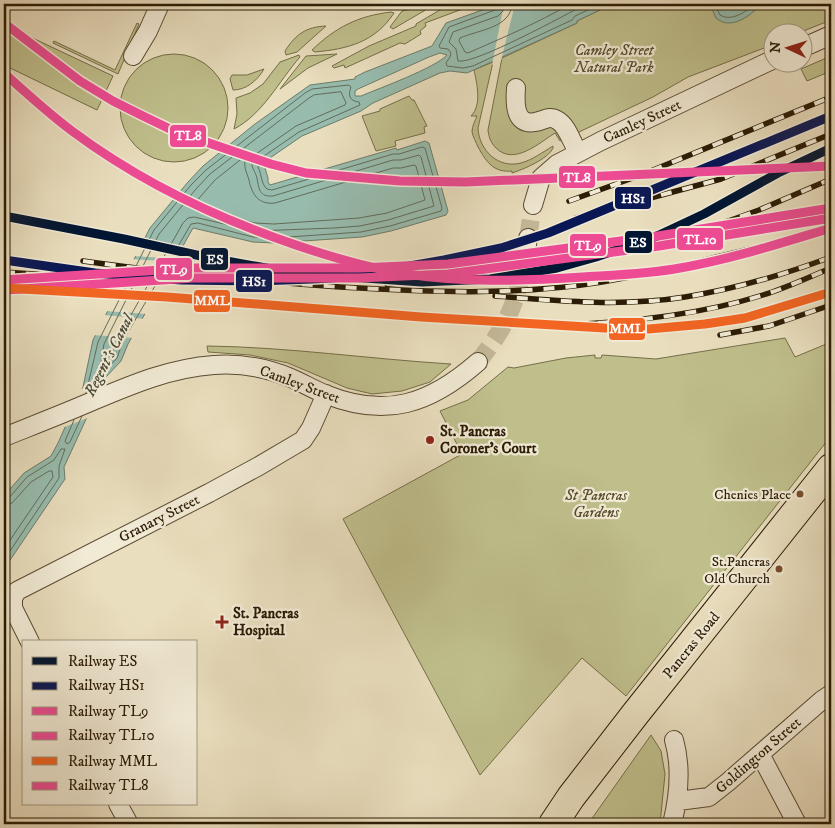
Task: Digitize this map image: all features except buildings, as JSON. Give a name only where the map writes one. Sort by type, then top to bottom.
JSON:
[{"type":"main road","name":"Pancras Road","points":[[553,824],[571,797],[831,468]]},
{"type":"street","points":[[133,56],[148,31],[160,4]]},
{"type":"street","points":[[812,44],[831,35]]},
{"type":"street","name":"Camley Street","points":[[533,205],[538,186],[544,174],[557,164],[668,108],[762,65]]},
{"type":"street","points":[[516,88],[516,111],[520,118],[533,123],[548,117],[556,119],[562,123],[578,152]]},
{"type":"street","points":[[525,257],[528,238]]},
{"type":"street","name":"Camley Street","points":[[4,437],[172,371],[195,366],[248,366],[281,374],[326,394],[366,405],[400,405],[424,398],[444,389],[463,376],[478,362]]},
{"type":"street","name":"Granary Street","points":[[29,640],[13,608],[12,598],[17,590],[209,493],[303,440],[312,428],[326,394]]},
{"type":"street","name":"Goldington Street","points":[[678,801],[709,797],[831,694]]},
{"type":"street","points":[[672,824],[678,801],[679,758],[674,740]]},
{"type":"street","points":[[760,754],[797,824]]},
{"type":"street","points":[[119,806],[129,824]]},
{"type":"green space","points":[[433,4],[393,29],[390,27],[402,11]]},
{"type":"green space","points":[[450,4],[476,4],[425,23],[426,26],[420,31],[421,34],[405,44],[400,43],[345,68],[344,65],[334,68],[332,66],[369,46],[416,26],[416,24]]},
{"type":"green space","name":"Camley Street Natural Park","points":[[619,4],[716,4],[729,22],[746,17],[758,4],[831,4],[831,20],[812,28],[812,22],[762,22],[762,49],[688,77],[653,97],[560,141],[555,133],[526,151],[511,155],[503,153],[496,148],[488,130],[502,58],[577,23],[577,21],[606,7]]},
{"type":"green space","points":[[394,13],[387,23],[360,42],[327,51],[315,52],[312,50],[330,35],[348,24],[368,16]]},
{"type":"green space","points":[[137,23],[139,24],[118,74],[53,43],[54,41],[115,70]]},
{"type":"green space","points":[[7,26],[113,76],[97,110],[4,65],[8,52],[4,50],[4,32]]},
{"type":"green space","points":[[326,26],[297,52],[286,55],[285,51],[289,45],[302,32]]},
{"type":"green space","points":[[174,54],[195,58],[212,70],[224,87],[228,108],[224,129],[212,146],[195,158],[174,162],[153,158],[136,146],[124,129],[120,108],[124,87],[136,70],[153,58]]},
{"type":"green space","points":[[337,54],[308,68],[280,89],[306,56]]},
{"type":"green space","points":[[299,55],[300,57],[262,106],[254,115],[234,129],[237,114],[236,98],[250,93],[263,84],[280,62]]},
{"type":"green space","points":[[831,56],[831,71],[807,81],[802,72],[812,72],[812,64]]},
{"type":"green space","points":[[493,62],[478,128],[479,136],[486,150],[498,160],[513,164],[529,160],[553,146],[550,152],[541,160],[512,173],[512,171],[500,170],[491,165],[478,147],[472,132],[477,116],[471,116],[478,100],[474,70]]},
{"type":"green space","points":[[264,69],[251,84],[238,90],[233,90],[230,79],[232,75],[247,75]]},
{"type":"green space","points":[[409,96],[414,100],[427,126],[424,127],[425,133],[395,141],[396,146],[376,151],[362,116],[380,111],[380,109]]},
{"type":"green space","name":"St Pancras Gardens","points":[[785,338],[795,357],[831,342],[831,436],[626,696],[582,658],[480,775],[343,519],[462,454],[440,411],[468,400],[508,367],[514,368],[566,358],[595,355],[595,358],[601,358],[602,355],[656,359]]},
{"type":"green space","points":[[207,346],[451,364],[430,382],[402,391],[372,394],[347,388],[288,363],[250,355],[208,352]]},
{"type":"green space","points":[[651,735],[661,751],[665,774],[660,824],[588,824]]},
{"type":"water","name":"Regent's Canal","points":[[499,4],[619,4],[606,7],[577,21],[577,23],[467,73],[450,71],[440,73],[373,103],[361,111],[302,136],[264,162],[263,166],[270,185],[425,141],[429,143],[448,211],[446,215],[391,231],[362,237],[274,243],[253,242],[193,228],[128,344],[121,361],[105,378],[64,467],[65,479],[4,569],[4,496],[24,473],[51,456],[83,387],[93,340],[150,228],[203,166],[255,124],[310,85],[355,79],[355,77],[365,72],[432,46],[446,23]],"holes":[[[440,53],[447,55],[431,66],[407,77],[361,96],[355,96],[355,91],[358,89],[429,57]]]},
{"type":"water","points":[[713,4],[761,4],[746,17],[728,23],[716,18],[712,9]]},
{"type":"pier","points":[[504,4],[515,4],[501,61],[492,65]]},
{"type":"pier","points":[[141,239],[186,246],[178,259],[133,256]]},
{"type":"pier","points":[[131,259],[177,262],[147,314],[105,311]]},
{"type":"pier","points":[[103,315],[145,319],[134,338],[93,335]]},
{"type":"pier","points":[[108,379],[90,417],[62,428],[79,390]]},
{"type":"tunnel","points":[[528,238],[533,205]]},
{"type":"tunnel","points":[[478,362],[504,325],[514,301],[525,257]]},
{"type":"railway","points":[[569,201],[641,175],[831,97]]},
{"type":"railway","points":[[576,218],[721,179],[831,134]]},
{"type":"railway","points":[[678,239],[759,210],[831,179]]},
{"type":"railway","points":[[83,261],[211,276],[340,287],[471,292],[504,291],[602,282],[692,263],[804,235],[831,226]]},
{"type":"railway","points":[[495,296],[590,302],[662,300],[741,286],[831,257]]},
{"type":"railway","points":[[554,325],[634,320],[712,308],[772,292],[831,268]]},
{"type":"railway","points":[[4,272],[76,277],[167,278]]},
{"type":"railway","points":[[286,276],[323,276]]},
{"type":"railway","points":[[387,284],[422,282]]},
{"type":"railway","points":[[720,335],[769,326],[831,305]]},
{"type":"rail line","name":"TL8","points":[[4,23],[80,81],[143,116],[172,130],[206,142],[271,164],[306,173],[400,181],[466,182],[831,166]]},
{"type":"rail line","name":"TL8","points":[[4,73],[54,117],[97,149],[178,196],[206,210],[293,244],[346,261],[387,271],[469,280],[514,280],[644,273],[719,260],[831,228]]},
{"type":"rail line","name":"HS1","points":[[4,260],[95,273],[181,280],[258,281],[347,277],[501,248],[548,233],[831,116]]},
{"type":"rail line","name":"ES","points":[[4,216],[294,273],[422,282],[490,279],[557,268],[657,236],[704,214],[778,173],[831,148]]},
{"type":"rail line","name":"TL9","points":[[4,280],[193,268],[359,268],[448,264],[658,236],[831,208]]},
{"type":"rail line","name":"TL10","points":[[5,290],[193,278],[359,278],[448,274],[659,246],[831,218]]},
{"type":"rail line","name":"MML","points":[[4,288],[167,297],[421,317],[649,329],[745,318],[831,292]]},
{"type":"place","name":"St. Pancras Coroner's Court","points":[[430,440]]},
{"type":"place","name":"Chenies Place","points":[[800,494]]},
{"type":"place","name":"St.Pancras Old Church","points":[[779,569]]},
{"type":"place","name":"St. Pancras Hospital","points":[[222,622]]}]
